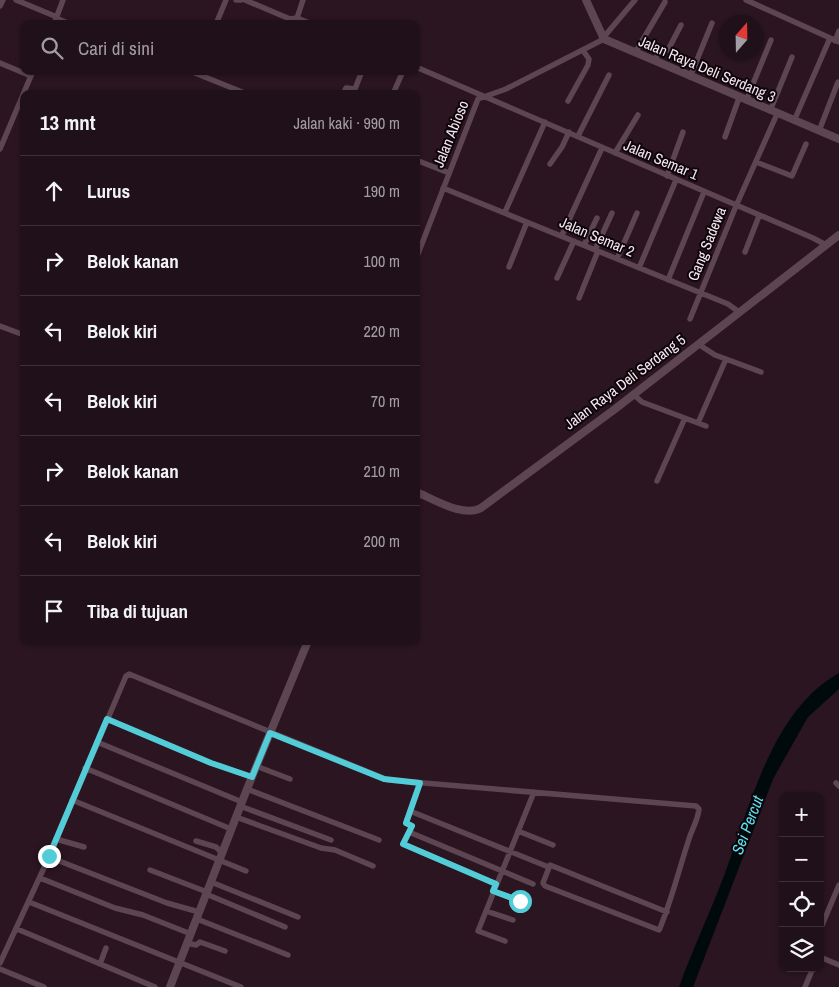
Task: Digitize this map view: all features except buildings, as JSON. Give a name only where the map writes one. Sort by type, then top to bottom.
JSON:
[{"type":"street","points":[[0,6],[3,0]]},
{"type":"street","points":[[16,0],[56,19],[63,0]]},
{"type":"street","points":[[218,20],[226,0]]},
{"type":"street","points":[[236,0],[241,0]]},
{"type":"street","points":[[245,0],[290,19],[296,18],[301,20]]},
{"type":"street","points":[[296,18],[302,0]]},
{"type":"street","points":[[586,0],[604,38]]},
{"type":"street","points":[[491,98],[584,52],[604,38],[635,0]]},
{"type":"street","points":[[746,0],[835,40]]},
{"type":"street","points":[[762,7],[764,0]]},
{"type":"street","points":[[635,53],[664,2]]},
{"type":"street","points":[[690,77],[712,23]]},
{"type":"street","points":[[654,61],[658,54],[668,50],[681,25]]},
{"type":"street","points":[[794,120],[839,31]]},
{"type":"street","name":"Jalan Raya Deli Serdang 3","points":[[604,38],[743,100],[839,139]]},
{"type":"street","points":[[725,137],[771,40]]},
{"type":"street","points":[[568,101],[588,65],[589,59],[584,52]]},
{"type":"street","name":"Gang Sadewa","points":[[690,320],[756,162],[792,57]]},
{"type":"street","points":[[0,63],[20,70]]},
{"type":"street","name":"Jalan Semar 1","points":[[420,69],[824,244]]},
{"type":"street","points":[[25,90],[32,75]]},
{"type":"street","points":[[200,75],[237,90]]},
{"type":"street","points":[[345,90],[346,88],[355,89],[360,75]]},
{"type":"street","points":[[395,90],[401,75]]},
{"type":"street","points":[[578,136],[609,75]]},
{"type":"street","points":[[819,131],[838,82]]},
{"type":"street","name":"Jalan Abioso","points":[[420,248],[478,99],[491,98]]},
{"type":"street","points":[[0,149],[20,102]]},
{"type":"street","points":[[615,153],[638,116]]},
{"type":"street","points":[[505,212],[545,122]]},
{"type":"street","points":[[0,129],[7,132]]},
{"type":"street","points":[[550,164],[562,148],[568,132]]},
{"type":"street","points":[[666,176],[683,132]]},
{"type":"street","points":[[756,162],[792,176],[806,144]]},
{"type":"street","points":[[562,235],[602,148]]},
{"type":"street","points":[[420,162],[449,173]]},
{"type":"street","points":[[640,268],[676,180]]},
{"type":"street","name":"Jalan Semar 2","points":[[443,188],[562,235],[701,293],[736,310]]},
{"type":"street","points":[[668,280],[704,192]]},
{"type":"street","points":[[579,298],[596,250],[612,213]]},
{"type":"street","points":[[617,258],[637,213]]},
{"type":"street","points":[[745,252],[760,216]]},
{"type":"street","points":[[584,245],[597,218]]},
{"type":"street","points":[[509,267],[528,222]]},
{"type":"street","name":"Jalan Raya Deli Serdang 5","points":[[420,494],[462,510],[476,510],[633,394],[698,344],[736,310],[839,234]]},
{"type":"street","points":[[557,278],[574,241]]},
{"type":"street","points":[[0,326],[20,334]]},
{"type":"street","points":[[698,344],[726,359],[761,372]]},
{"type":"street","points":[[698,423],[726,359]]},
{"type":"street","points":[[633,394],[642,402],[706,426]]},
{"type":"street","points":[[657,481],[685,418]]},
{"type":"street","points":[[170,987],[247,788],[306,645]]},
{"type":"street","points":[[0,963],[2,950],[17,929],[85,768],[126,676],[129,674],[384,779],[696,806],[699,810],[698,814],[689,838],[675,889],[667,912],[660,928],[657,930],[545,886],[543,883],[550,865],[667,912]]},
{"type":"street","points":[[107,719],[211,763],[252,777]]},
{"type":"street","points":[[97,742],[241,804],[331,840]]},
{"type":"street","points":[[256,766],[290,779]]},
{"type":"street","points":[[85,768],[231,830]]},
{"type":"street","points":[[420,783],[406,823],[412,826],[403,844],[496,884]]},
{"type":"street","points":[[247,788],[379,840]]},
{"type":"street","points":[[505,941],[478,931],[534,792]]},
{"type":"street","points":[[72,800],[221,856],[246,870]]},
{"type":"street","points":[[410,811],[546,866]]},
{"type":"street","points":[[236,817],[321,848],[335,850],[373,866]]},
{"type":"street","points":[[518,831],[553,845]]},
{"type":"street","points":[[409,832],[533,884]]},
{"type":"street","points":[[56,839],[84,847]]},
{"type":"street","points":[[196,841],[216,847],[221,856]]},
{"type":"street","points":[[49,856],[168,903],[288,955]]},
{"type":"street","points":[[150,870],[285,927]]},
{"type":"street","points":[[40,878],[115,908],[142,915],[191,934]]},
{"type":"street","points":[[211,882],[298,917]]},
{"type":"street","points":[[821,927],[839,885]]},
{"type":"street","points":[[493,891],[520,901]]},
{"type":"street","points":[[28,902],[241,987]]},
{"type":"street","points":[[486,910],[513,920]]},
{"type":"street","points":[[17,929],[155,987]]},
{"type":"street","points":[[187,943],[196,945],[200,942],[225,951]]},
{"type":"street","points":[[100,964],[106,948]]},
{"type":"street","points":[[824,959],[839,965]]},
{"type":"street","points":[[0,969],[44,987]]},
{"type":"street","points":[[805,987],[811,972]]},
{"type":"water","name":"Sei Percut","points":[[839,673],[839,689],[808,717],[773,779],[693,987],[679,987],[722,881],[764,766],[795,712],[815,690]]},
{"type":"route","points":[[49,856],[107,719],[211,763],[252,777],[270,733],[384,779],[420,783],[406,823],[412,826],[403,844],[496,884],[493,891],[520,901]]}]
